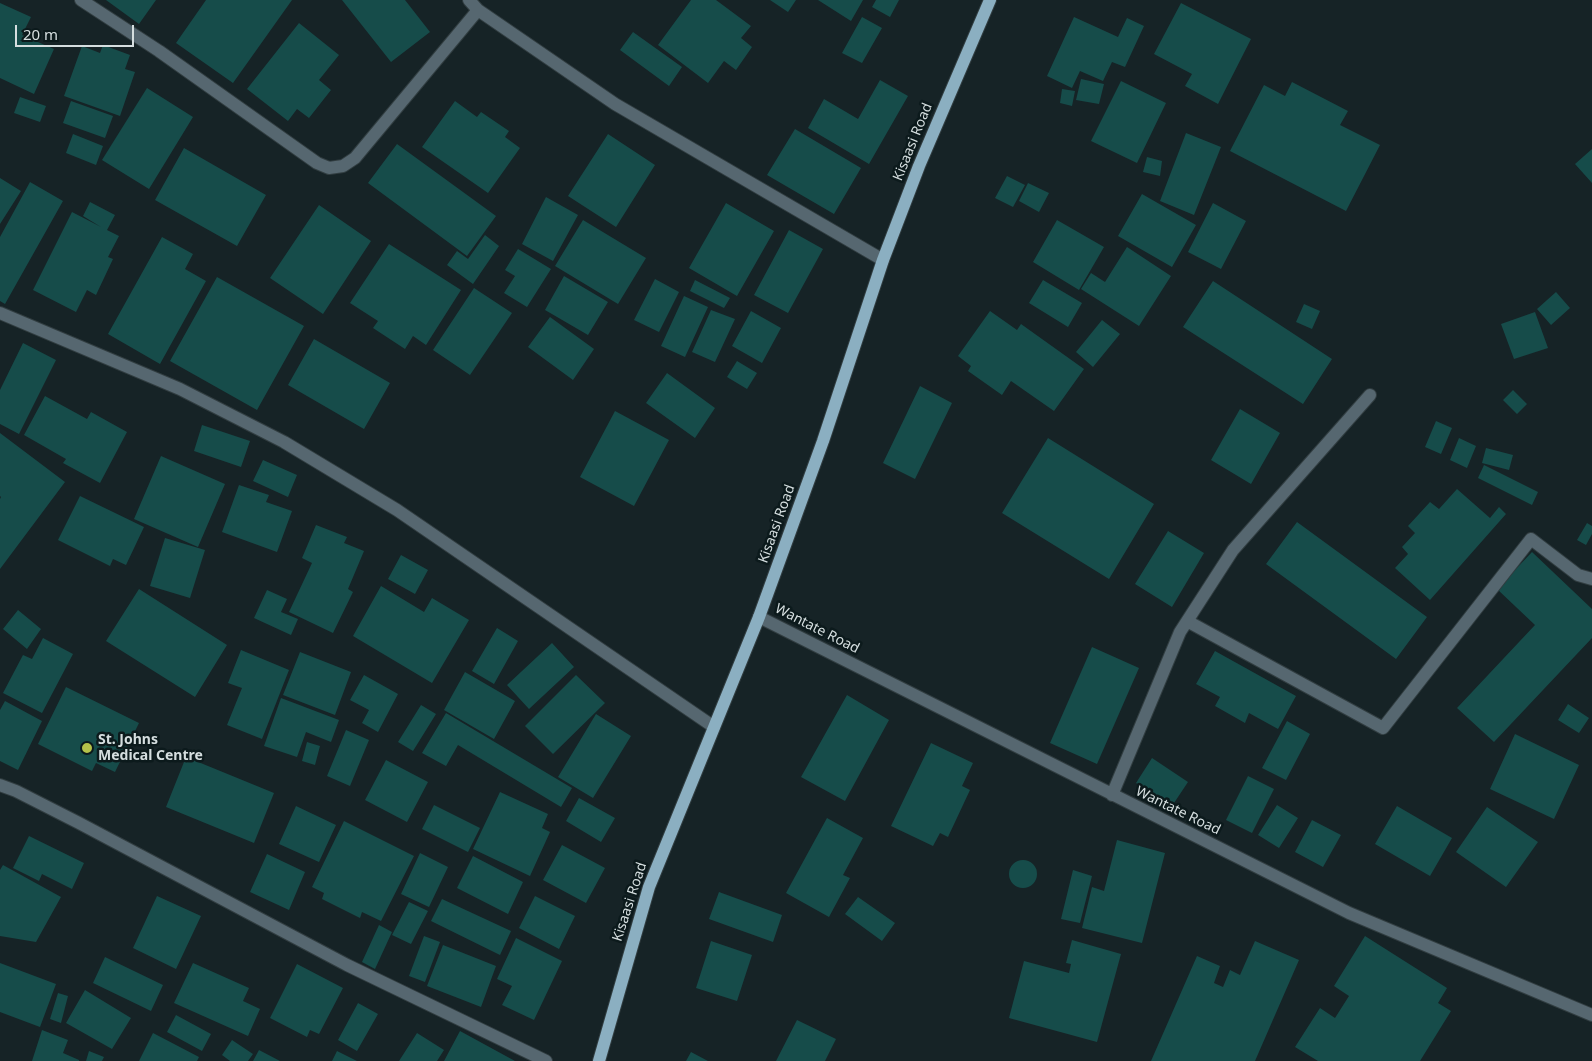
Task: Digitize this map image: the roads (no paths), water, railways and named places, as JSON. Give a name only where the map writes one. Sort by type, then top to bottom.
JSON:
[{"type":"main road","name":"Kisaasi Road","points":[[599,1061],[649,887],[759,617],[823,441],[883,260],[919,166],[990,0]]},
{"type":"street","points":[[81,0],[159,51],[317,163],[329,168],[343,166],[355,158],[473,5],[615,104],[883,260]]},
{"type":"street","points":[[0,313],[180,389],[284,442],[397,510],[714,727]]},
{"type":"street","points":[[1112,795],[1180,632],[1187,621],[1233,550],[1370,395]]},
{"type":"street","points":[[1187,621],[1383,728],[1531,540],[1578,575],[1592,579]]},
{"type":"street","name":"Wantate Road","points":[[759,617],[1349,913],[1592,1016]]},
{"type":"street","points":[[0,785],[16,791],[79,823],[347,965],[546,1061]]},
{"type":"place","name":"St. Johns Medical Centre","points":[[87,748]]}]
